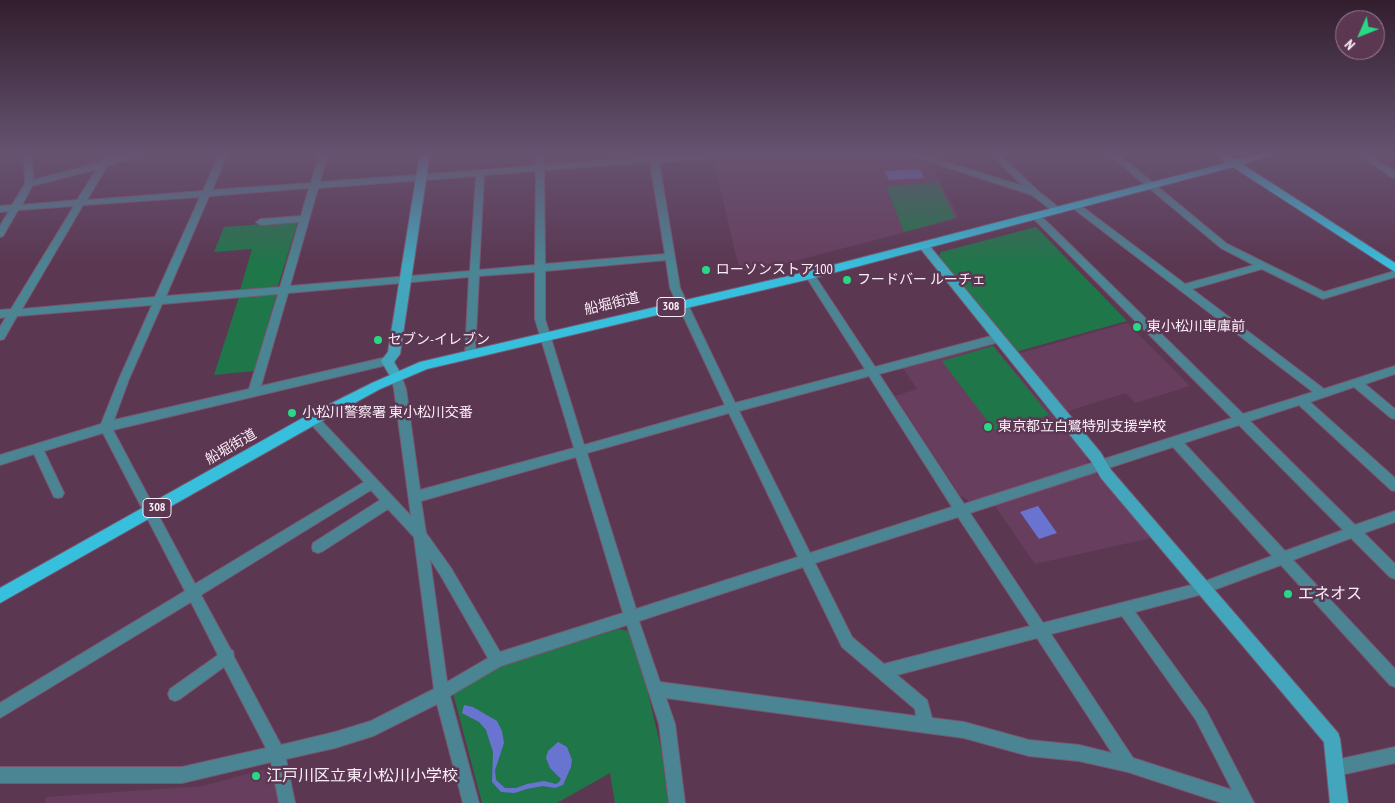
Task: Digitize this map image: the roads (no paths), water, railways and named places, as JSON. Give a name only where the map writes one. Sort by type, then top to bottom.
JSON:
[{"type":"main road","name":"船堀街道","points":[[0,596],[313,419],[396,376],[424,365],[810,275],[1077,207],[1132,190]]},
{"type":"main road","points":[[1281,190],[1395,268]]},
{"type":"main road","points":[[1285,190],[1395,260]]},
{"type":"street","points":[[0,234],[26,190]]},
{"type":"street","points":[[0,336],[88,190]]},
{"type":"street","points":[[0,209],[18,206],[237,190]]},
{"type":"street","points":[[254,391],[312,190]]},
{"type":"street","points":[[0,460],[106,427],[387,361],[394,354],[419,190]]},
{"type":"street","points":[[470,354],[479,190]]},
{"type":"street","points":[[540,190],[540,319],[631,616],[667,724],[677,803]]},
{"type":"street","points":[[659,190],[675,288],[847,642],[922,705],[925,724]]},
{"type":"street","points":[[1027,190],[1035,193]]},
{"type":"street","points":[[1032,190],[1058,211]]},
{"type":"street","points":[[1157,190],[1224,246],[1322,296],[1395,274]]},
{"type":"street","points":[[207,193],[124,379],[106,427],[195,593],[277,753],[287,803]]},
{"type":"street","points":[[1077,207],[1322,394]]},
{"type":"street","points":[[1037,217],[1395,573]]},
{"type":"street","points":[[261,222],[303,219]]},
{"type":"street","points":[[924,246],[1101,466],[1332,739],[1339,803]]},
{"type":"street","points":[[0,314],[670,257]]},
{"type":"street","points":[[1183,288],[1262,266]]},
{"type":"street","points":[[810,275],[961,510],[1128,764]]},
{"type":"street","points":[[415,498],[732,408],[874,373],[999,338]]},
{"type":"street","points":[[387,361],[396,376],[400,389],[442,692],[471,803]]},
{"type":"street","points":[[0,775],[182,774],[336,740],[373,728],[421,705],[497,660],[1395,370]]},
{"type":"street","points":[[1355,382],[1395,415]]},
{"type":"street","points":[[1300,400],[1395,486]]},
{"type":"street","points":[[313,419],[419,534],[446,572],[497,660]]},
{"type":"street","points":[[1174,441],[1395,680]]},
{"type":"street","points":[[37,448],[58,493]]},
{"type":"street","points":[[0,711],[373,483]]},
{"type":"street","points":[[318,547],[389,501]]},
{"type":"street","points":[[884,672],[1203,588],[1395,516]]},
{"type":"street","points":[[1125,609],[1200,715],[1238,786],[1245,803]]},
{"type":"street","points":[[175,694],[228,656]]},
{"type":"street","points":[[655,689],[964,730],[1029,748],[1079,753],[1128,764],[1245,803]]},
{"type":"street","points":[[1336,768],[1395,755]]},
{"type":"water","points":[[1038,506],[1057,533],[1039,539],[1020,512]]},
{"type":"water","points":[[464,705],[473,707],[497,721],[502,731],[504,743],[495,770],[496,780],[505,788],[516,788],[544,781],[556,784],[559,782],[561,779],[550,768],[546,758],[548,751],[558,742],[567,747],[572,760],[563,785],[555,788],[543,786],[514,793],[501,792],[492,782],[493,752],[486,730],[479,722],[462,713]]},
{"type":"place","name":"ローソンストア100","points":[[706,270]]},
{"type":"place","name":"フードバー ルーチェ","points":[[847,280]]},
{"type":"place","name":"東小松川車庫前","points":[[1137,327]]},
{"type":"place","name":"セブン-イレブン","points":[[378,340]]},
{"type":"place","name":"小松川警察署 東小松川交番","points":[[292,413]]},
{"type":"place","name":"東京都立白鷺特別支援学校","points":[[988,427]]},
{"type":"place","name":"エネオス","points":[[1288,594]]},
{"type":"place","name":"江戸川区立東小松川小学校","points":[[256,776]]}]
